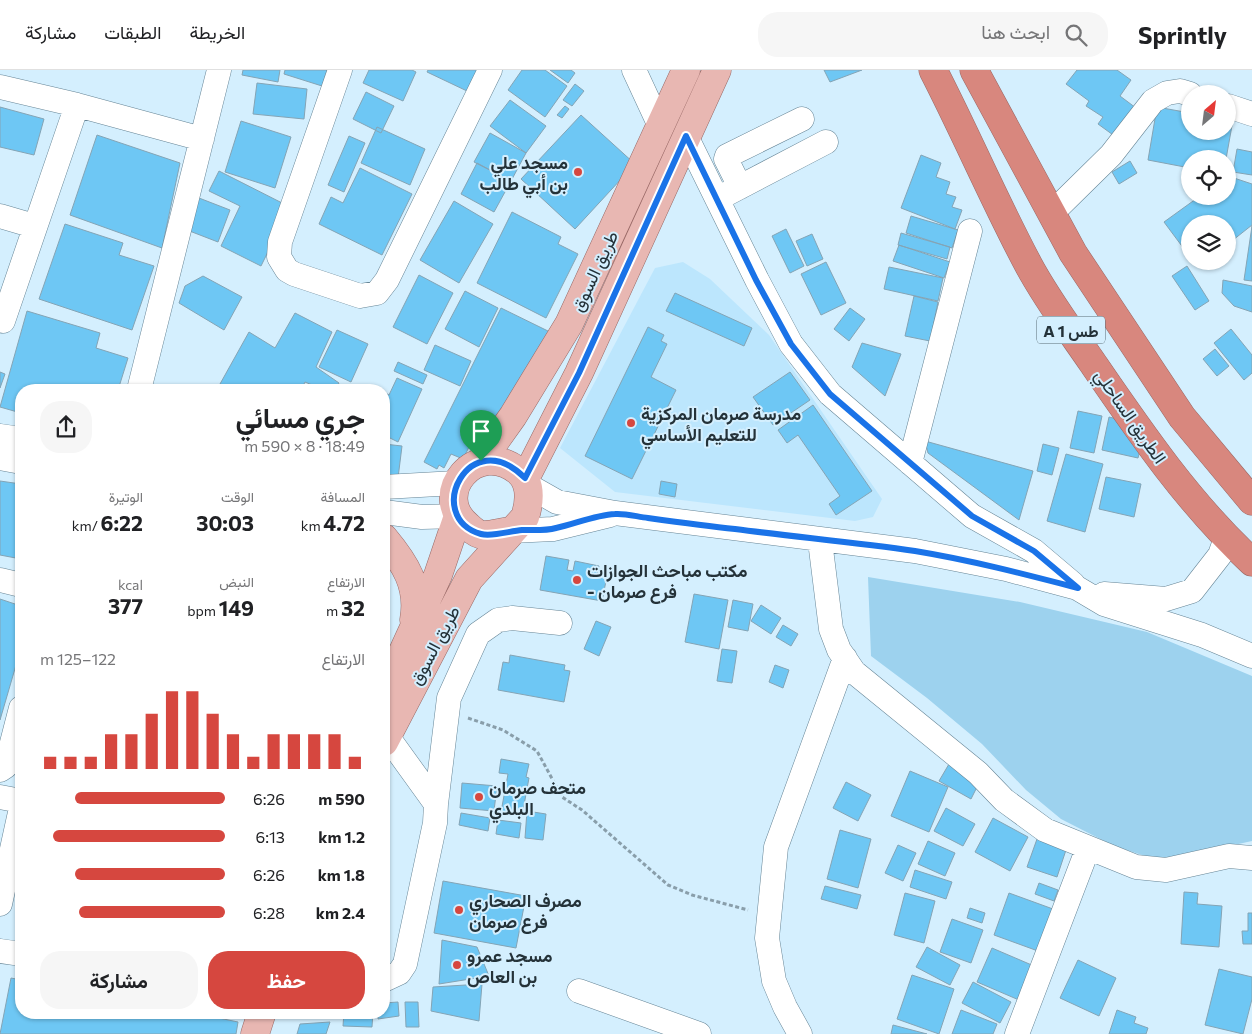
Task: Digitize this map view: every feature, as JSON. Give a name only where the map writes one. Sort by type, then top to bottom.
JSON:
[{"type":"highway","name":"الطريق الساحلي","points":[[933,70],[1025,258],[1052,302],[1162,462],[1226,538],[1252,562]]},
{"type":"highway","name":"A 1 طس","points":[[974,70],[1073,253],[1182,417],[1252,501]]},
{"type":"main road","name":"طريق السوق","points":[[526,482],[579,373],[717,70]]},
{"type":"main road","name":"طريق السوق","points":[[481,461],[513,416],[569,324],[660,126],[681,73]]},
{"type":"main road","points":[[681,73],[704,96]]},
{"type":"main road","points":[[481,461],[506,463],[526,482],[529,506],[525,517],[511,531],[483,535],[473,531],[458,516],[454,497],[456,483],[466,469],[481,461]]},
{"type":"main road","name":"طريق السوق","points":[[390,679],[438,575],[458,516]]},
{"type":"main road","name":"طريق السوق","points":[[390,729],[469,579],[511,531]]},
{"type":"main road","points":[[390,546],[409,572],[415,591],[416,610],[413,628]]},
{"type":"main road","points":[[255,1034],[260,1019]]},
{"type":"main road","points":[[273,1034],[278,1019]]},
{"type":"street","points":[[141,384],[218,70]]},
{"type":"street","points":[[340,70],[280,242],[278,257],[287,270],[294,274],[360,296],[377,293],[387,280],[490,70]]},
{"type":"street","points":[[634,70],[660,126]]},
{"type":"street","points":[[0,87],[77,105],[202,139]]},
{"type":"street","points":[[1051,214],[1111,155],[1153,101],[1167,93],[1181,91]]},
{"type":"street","points":[[3,321],[77,105]]},
{"type":"street","points":[[1236,109],[1252,114]]},
{"type":"street","points":[[740,187],[726,159],[728,156],[802,119]]},
{"type":"street","points":[[686,136],[791,344],[830,394],[972,516],[1034,551],[1083,590],[1104,604],[1202,635],[1252,656]]},
{"type":"street","points":[[717,199],[826,142]]},
{"type":"street","points":[[0,216],[34,226]]},
{"type":"street","points":[[910,462],[970,231]]},
{"type":"street","points":[[0,436],[15,438]]},
{"type":"street","points":[[0,458],[15,461]]},
{"type":"street","points":[[526,482],[557,502],[615,514],[820,541],[914,551],[1006,569],[1083,590],[1166,599],[1178,597],[1192,591],[1220,555],[1226,538]]},
{"type":"street","points":[[390,487],[456,483]]},
{"type":"street","points":[[390,513],[422,517],[458,516]]},
{"type":"street","points":[[511,531],[553,529],[615,514]]},
{"type":"street","points":[[820,541],[831,629],[845,658],[861,678],[970,767],[1004,800],[1045,830],[1136,867],[1166,870],[1229,856],[1252,858]]},
{"type":"street","points":[[0,580],[15,583]]},
{"type":"street","points":[[390,977],[399,973],[405,964],[435,823],[447,710],[454,684],[478,634],[498,620],[512,618],[560,623]]},
{"type":"street","points":[[800,1034],[785,1008],[774,981],[767,938],[776,847],[845,658]]},
{"type":"street","points":[[0,770],[6,766],[15,731]]},
{"type":"street","points":[[390,745],[436,804]]},
{"type":"street","points":[[0,798],[15,800]]},
{"type":"street","points":[[0,904],[15,835]]},
{"type":"street","points":[[1017,1034],[1088,848]]},
{"type":"street","points":[[0,950],[15,953]]},
{"type":"street","points":[[579,991],[700,1034]]},
{"type":"path","points":[[447,710],[503,730],[537,751],[562,797],[582,810],[668,885],[692,895],[742,910],[770,912]]},
{"type":"shaded area","points":[[683,262],[710,279],[769,335],[882,499],[873,517],[855,521],[615,492],[560,448],[655,268]]},
{"type":"shaded area","points":[[868,577],[1020,602],[1147,632],[1252,676],[1252,841],[1161,861],[1114,846],[1061,819],[1026,790],[982,744],[927,698],[871,656]]},
{"type":"building","points":[[243,70],[280,70],[278,82],[242,75]]},
{"type":"building","points":[[285,70],[327,70],[322,86],[284,74]]},
{"type":"building","points":[[369,70],[412,70],[416,72],[403,101],[363,83]]},
{"type":"building","points":[[428,70],[478,70],[467,91],[427,72]]},
{"type":"building","points":[[522,70],[545,70],[567,86],[545,117],[508,90]]},
{"type":"building","points":[[550,70],[571,70],[575,73],[568,83]]},
{"type":"building","points":[[824,70],[862,70],[830,82]]},
{"type":"building","points":[[1077,70],[1117,70],[1131,80],[1120,96],[1140,111],[1120,140],[1098,124],[1103,117],[1086,106],[1089,101],[1066,84]]},
{"type":"building","points":[[257,83],[307,89],[304,119],[253,114]]},
{"type":"building","points":[[575,84],[584,91],[572,106],[563,100]]},
{"type":"building","points":[[366,92],[394,106],[381,133],[353,119]]},
{"type":"building","points":[[510,100],[546,126],[526,153],[490,126]]},
{"type":"building","points":[[565,106],[569,109],[562,118],[557,115]]},
{"type":"building","points":[[0,107],[44,119],[34,155],[0,147]]},
{"type":"building","points":[[1157,107],[1181,111],[1181,140],[1229,140],[1228,150],[1181,150],[1181,166],[1148,160]]},
{"type":"building","name":"مسجد علي بن أبي طالب","points":[[581,115],[635,164],[575,229],[521,179]]},
{"type":"building","points":[[241,121],[291,137],[275,188],[225,172]]},
{"type":"building","points":[[377,127],[425,149],[410,185],[361,163]]},
{"type":"building","points":[[490,133],[526,153],[511,181],[474,162]]},
{"type":"building","points":[[97,135],[180,163],[162,248],[70,215]]},
{"type":"building","points":[[349,136],[365,143],[344,192],[328,185]]},
{"type":"building","points":[[1237,149],[1252,152],[1252,175],[1236,172]]},
{"type":"building","points":[[921,155],[941,163],[936,177],[950,182],[946,194],[956,197],[952,207],[962,210],[955,229],[901,208]]},
{"type":"building","points":[[1130,161],[1137,173],[1119,184],[1112,172]]},
{"type":"building","points":[[477,163],[511,181],[494,212],[461,194]]},
{"type":"building","points":[[360,168],[412,194],[382,255],[319,224],[331,197],[343,203]]},
{"type":"building","points":[[219,171],[290,207],[261,266],[221,246],[240,206],[209,191]]},
{"type":"building","points":[[1236,179],[1252,184],[1252,225],[1236,238],[1236,215],[1181,215],[1181,245],[1164,222],[1188,205],[1236,205]]},
{"type":"building","points":[[199,198],[230,210],[218,242],[187,230]]},
{"type":"building","points":[[454,201],[493,224],[459,283],[420,260]]},
{"type":"building","points":[[512,212],[561,237],[558,244],[578,254],[546,318],[477,283]]},
{"type":"building","points":[[911,216],[958,230],[952,248],[906,233]]},
{"type":"building","points":[[65,224],[123,243],[119,255],[154,266],[132,330],[39,299]]},
{"type":"building","points":[[1252,226],[1252,281],[1244,280]]},
{"type":"building","points":[[786,229],[804,266],[790,273],[772,236]]},
{"type":"building","points":[[901,233],[950,247],[947,259],[898,245]]},
{"type":"building","points":[[812,234],[823,259],[807,266],[796,241]]},
{"type":"building","points":[[899,245],[950,262],[944,278],[893,261]]},
{"type":"building","points":[[826,262],[846,303],[821,315],[801,274]]},
{"type":"building","points":[[889,267],[943,278],[938,301],[884,289]]},
{"type":"building","points":[[1181,270],[1190,270],[1209,301],[1195,310],[1172,276]]},
{"type":"building","points":[[419,275],[453,293],[427,344],[393,327]]},
{"type":"building","points":[[203,276],[242,297],[224,330],[179,303],[185,286]]},
{"type":"building","points":[[1223,280],[1252,286],[1252,312],[1234,306],[1222,293]]},
{"type":"building","points":[[465,291],[498,308],[479,347],[445,329]]},
{"type":"building","points":[[675,293],[752,328],[744,346],[666,311]]},
{"type":"building","points":[[914,296],[938,302],[930,341],[905,336]]},
{"type":"building","points":[[501,308],[550,332],[490,434],[478,447],[471,443],[463,459],[451,454],[444,468],[439,465],[437,469],[424,462]]},
{"type":"building","points":[[850,308],[865,319],[849,341],[834,329]]},
{"type":"building","points":[[27,311],[100,333],[96,348],[128,358],[120,384],[15,384],[15,411],[0,407]]},
{"type":"building","points":[[295,313],[332,332],[316,367],[339,383],[220,384],[249,332],[275,348]]},
{"type":"building","name":"مدرسة صرمان المركزية للتعليم الأساسي","points":[[648,327],[664,335],[661,341],[667,344],[651,377],[676,390],[632,479],[585,456]]},
{"type":"building","points":[[1231,329],[1252,355],[1252,373],[1244,380],[1214,343]]},
{"type":"building","points":[[337,330],[368,344],[351,382],[319,367]]},
{"type":"building","points":[[862,343],[901,354],[885,396],[852,367]]},
{"type":"building","points":[[435,345],[471,361],[460,386],[424,370]]},
{"type":"building","points":[[1215,349],[1229,366],[1217,376],[1203,359]]},
{"type":"building","points":[[398,362],[427,375],[423,384],[394,371]]},
{"type":"building","points":[[0,372],[5,374],[0,388]]},
{"type":"building","points":[[790,372],[810,400],[773,425],[753,397]]},
{"type":"building","points":[[397,378],[422,389],[398,442],[390,438],[390,393]]},
{"type":"building","points":[[813,405],[872,491],[836,515],[829,504],[840,496],[798,435],[787,443],[778,430]]},
{"type":"building","points":[[1078,411],[1102,416],[1094,453],[1070,448]]},
{"type":"building","points":[[1109,417],[1146,426],[1138,458],[1102,450]]},
{"type":"building","points":[[925,441],[1033,471],[1019,520],[928,453]]},
{"type":"building","points":[[1043,444],[1059,448],[1052,475],[1037,471]]},
{"type":"building","points":[[390,445],[402,446],[398,478],[390,477]]},
{"type":"building","points":[[1066,454],[1103,464],[1085,532],[1047,521]]},
{"type":"building","points":[[1106,477],[1141,484],[1134,517],[1099,509]]},
{"type":"building","points":[[0,481],[15,483],[15,558],[0,555]]},
{"type":"building","points":[[661,481],[677,484],[675,497],[659,494]]},
{"type":"building","points":[[546,556],[569,560],[567,570],[573,571],[575,561],[599,566],[597,574],[607,576],[602,601],[540,590]]},
{"type":"building","points":[[694,594],[728,600],[719,649],[685,642]]},
{"type":"building","points":[[0,599],[15,604],[15,669],[0,720]]},
{"type":"building","points":[[733,600],[753,604],[748,631],[728,627]]},
{"type":"building","points":[[761,605],[781,618],[771,634],[751,621]]},
{"type":"building","points":[[596,621],[611,627],[599,656],[584,649]]},
{"type":"building","points":[[783,625],[798,634],[791,646],[776,637]]},
{"type":"building","points":[[722,649],[737,651],[732,683],[717,681]]},
{"type":"building","points":[[510,655],[565,665],[564,670],[570,671],[564,702],[498,690],[503,662],[509,663]]},
{"type":"building","points":[[775,665],[789,670],[783,688],[769,682]]},
{"type":"building","points":[[501,759],[529,764],[526,777],[529,778],[522,816],[501,812],[508,774],[499,773]]},
{"type":"building","points":[[949,764],[980,781],[971,799],[939,781]]},
{"type":"building","points":[[910,771],[948,787],[929,832],[891,816]]},
{"type":"building","points":[[846,782],[871,795],[858,821],[833,808]]},
{"type":"building","points":[[462,783],[497,786],[494,811],[460,808]]},
{"type":"building","points":[[946,808],[975,824],[963,846],[934,831]]},
{"type":"building","points":[[527,811],[546,814],[543,840],[525,838]]},
{"type":"building","points":[[461,813],[490,818],[488,831],[459,825]]},
{"type":"building","points":[[993,818],[1028,837],[1010,871],[975,852]]},
{"type":"building","points":[[498,820],[521,823],[519,838],[496,834]]},
{"type":"building","points":[[840,830],[871,839],[858,888],[827,879]]},
{"type":"building","points":[[1037,839],[1066,850],[1057,877],[1027,867]]},
{"type":"building","points":[[928,841],[955,853],[945,876],[918,864]]},
{"type":"building","points":[[898,845],[916,853],[903,881],[885,873]]},
{"type":"building","points":[[915,870],[952,882],[946,899],[910,887]]},
{"type":"building","points":[[443,881],[526,896],[516,948],[434,933]]},
{"type":"building","points":[[1039,883],[1058,890],[1054,901],[1035,894]]},
{"type":"building","points":[[825,886],[861,895],[857,909],[821,899]]},
{"type":"building","points":[[1184,892],[1198,893],[1197,904],[1222,906],[1219,947],[1181,944]]},
{"type":"building","points":[[905,893],[935,901],[924,943],[894,935]]},
{"type":"building","points":[[1009,893],[1053,909],[1038,951],[994,935]]},
{"type":"building","points":[[970,908],[985,913],[982,923],[967,918]]},
{"type":"building","points":[[1248,913],[1252,913],[1252,944],[1243,944],[1242,931],[1248,931]]},
{"type":"building","points":[[952,919],[983,930],[971,963],[940,952]]},
{"type":"building","points":[[442,940],[477,947],[489,976],[439,984]]},
{"type":"building","points":[[927,947],[960,965],[950,985],[916,967]]},
{"type":"building","points":[[992,948],[1034,966],[1019,1000],[977,982]]},
{"type":"building","points":[[1078,960],[1116,978],[1099,1016],[1060,998]]},
{"type":"building","points":[[1219,969],[1252,977],[1252,999],[1243,1034],[1205,1025]]},
{"type":"building","points":[[912,975],[954,989],[939,1034],[897,1019]]},
{"type":"building","points":[[11,978],[15,979],[15,1019],[224,1019],[238,1022],[236,1034],[0,1034]]},
{"type":"building","points":[[973,982],[1011,1002],[1000,1023],[962,1003]]},
{"type":"building","points":[[482,984],[479,1021],[431,1011],[433,987]]},
{"type":"building","points":[[398,1002],[399,1016],[390,1017],[390,1003]]},
{"type":"building","points":[[405,1002],[418,1002],[419,1027],[406,1027]]},
{"type":"building","points":[[961,1010],[997,1024],[993,1034],[952,1034]]},
{"type":"building","points":[[1117,1010],[1136,1017],[1134,1023],[1148,1028],[1146,1034],[1109,1034]]},
{"type":"building","points":[[344,1019],[373,1019],[372,1027],[343,1026]]},
{"type":"building","points":[[330,1022],[326,1034],[297,1034],[300,1024]]},
{"type":"building","points":[[893,1025],[927,1034],[891,1034]]},
{"type":"place","name":"مسجد علي بن أبي طالب","points":[[578,172]]},
{"type":"place","name":"مدرسة صرمان المركزية للتعليم الأساسي","points":[[631,423]]},
{"type":"place","name":"مكتب مباحث الجوازات - فرع صرمان","points":[[577,580]]},
{"type":"place","name":"متحف صرمان البلدي","points":[[479,797]]},
{"type":"place","name":"مصرف الصحاري فرع صرمان","points":[[459,910]]},
{"type":"place","name":"مسجد عمرو بن العاص","points":[[457,965]]},
{"type":"route","points":[[686,136],[756,280],[791,344],[830,394],[972,516],[1034,551],[1078,588],[1006,569],[914,551],[820,541],[615,514],[553,529],[511,531],[483,535],[473,531],[460,520],[454,505],[456,483],[466,469],[481,461],[492,460],[506,463],[525,478],[548,438],[579,373],[686,136]]}]
